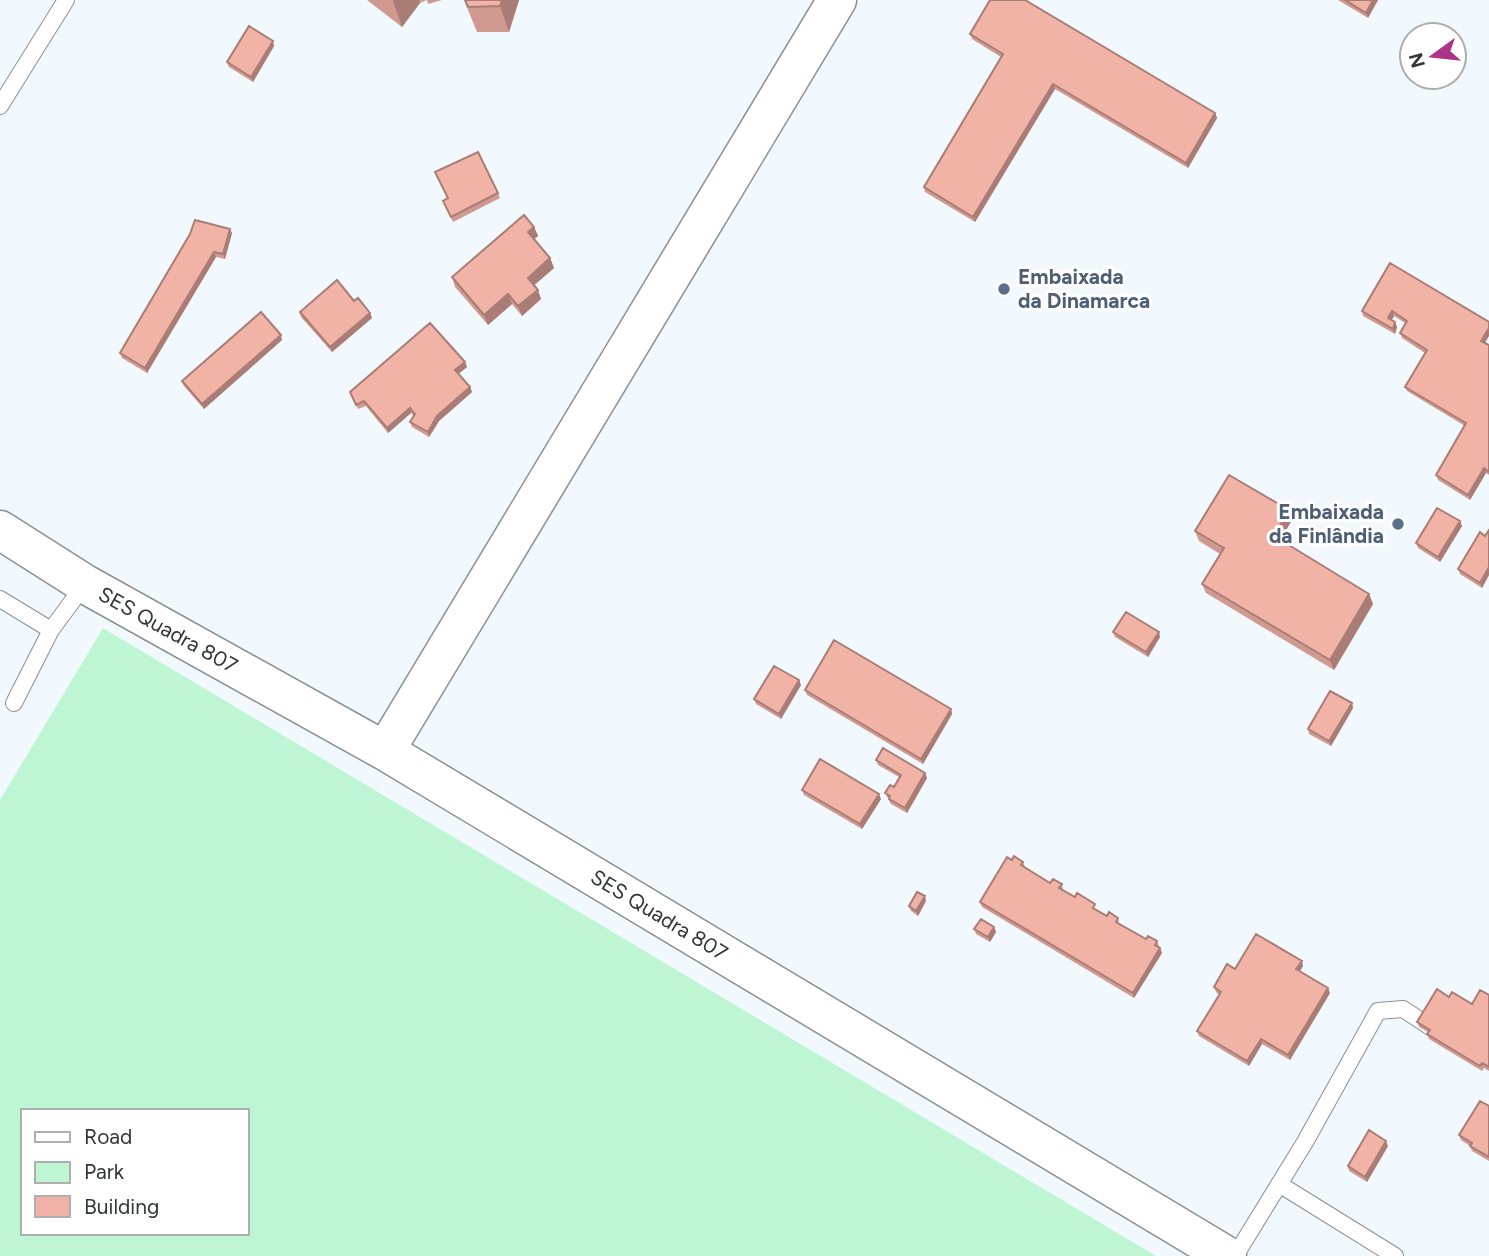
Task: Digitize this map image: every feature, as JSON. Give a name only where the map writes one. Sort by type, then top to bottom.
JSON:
[{"type":"street","points":[[386,751],[837,0]]},
{"type":"street","name":"SES Quadra 807","points":[[0,530],[85,583],[386,751],[1227,1256]]},
{"type":"lane","points":[[0,106],[66,0]]},
{"type":"lane","points":[[14,703],[51,630],[85,583]]},
{"type":"lane","points":[[0,598],[51,630]]},
{"type":"lane","points":[[1235,1256],[1378,1011],[1403,1009],[1448,1038]]},
{"type":"lane","points":[[1279,1184],[1395,1256]]},
{"type":"green space","points":[[103,628],[1156,1256],[0,1256],[0,800]]},
{"type":"building","points":[[465,0],[502,0],[500,6],[468,7]]},
{"type":"building","points":[[990,0],[1025,0],[1215,113],[1186,163],[1053,84],[973,217],[924,187],[1003,54],[970,34]]},
{"type":"building","points":[[1345,0],[1373,0],[1366,13]]},
{"type":"building","points":[[249,26],[273,41],[251,77],[227,62]]},
{"type":"building","points":[[478,152],[498,193],[451,217],[443,201],[448,198],[435,172]]},
{"type":"building","points":[[524,215],[534,227],[528,232],[550,258],[528,278],[538,290],[518,306],[508,294],[484,315],[452,277]]},
{"type":"building","points":[[195,220],[230,229],[223,254],[214,252],[145,368],[120,353],[190,234]]},
{"type":"building","points":[[1390,263],[1489,322],[1489,328],[1481,341],[1489,345],[1489,472],[1484,468],[1468,495],[1436,475],[1466,423],[1405,387],[1427,350],[1400,333],[1407,321],[1392,311],[1388,318],[1395,322],[1393,329],[1362,311]]},
{"type":"building","points":[[337,280],[354,301],[358,298],[370,313],[330,347],[300,312]]},
{"type":"building","points":[[261,312],[281,335],[202,404],[182,381]]},
{"type":"building","points":[[430,323],[465,362],[455,370],[470,387],[437,416],[428,432],[410,422],[415,414],[410,408],[387,428],[364,401],[356,405],[350,392]]},
{"type":"building","points":[[1229,475],[1289,510],[1274,536],[1369,594],[1330,660],[1202,584],[1224,548],[1195,531]]},
{"type":"building","points":[[1437,508],[1460,521],[1438,557],[1416,543]]},
{"type":"building","points":[[1489,530],[1489,567],[1480,583],[1458,569],[1480,532],[1485,536]]},
{"type":"building","points":[[1126,612],[1159,632],[1146,652],[1113,632]]},
{"type":"building","points":[[834,640],[951,709],[921,759],[805,690]]},
{"type":"building","points":[[774,666],[799,680],[779,714],[754,699]]},
{"type":"building","points":[[1330,691],[1352,703],[1329,741],[1308,729]]},
{"type":"building","points":[[883,748],[925,773],[905,808],[889,799],[890,796],[885,793],[890,785],[894,787],[901,775],[876,760]]},
{"type":"building","points":[[820,759],[879,794],[860,824],[802,790]]},
{"type":"building","points":[[1014,856],[1023,862],[1021,865],[1050,883],[1053,879],[1062,884],[1059,888],[1075,897],[1077,893],[1095,904],[1093,908],[1107,916],[1109,912],[1118,918],[1116,922],[1146,939],[1148,936],[1157,941],[1155,945],[1160,948],[1133,993],[980,902],[1007,857],[1012,860]]},
{"type":"building","points":[[917,892],[925,896],[916,911],[909,906]]},
{"type":"building","points":[[981,919],[994,927],[988,937],[974,929]]},
{"type":"building","points":[[1256,934],[1302,961],[1296,969],[1328,988],[1288,1055],[1261,1039],[1247,1061],[1197,1031],[1221,992],[1214,987],[1227,964],[1235,969]]},
{"type":"building","points":[[1437,989],[1449,997],[1452,992],[1472,1004],[1480,990],[1489,995],[1489,1067],[1482,1063],[1480,1066],[1427,1034],[1430,1030],[1417,1022]]},
{"type":"building","points":[[1480,1101],[1489,1106],[1489,1157],[1470,1146],[1472,1143],[1459,1135]]},
{"type":"building","points":[[1369,1130],[1386,1141],[1365,1177],[1348,1166]]},
{"type":"place","name":"Embaixada da Dinamarca","points":[[1004,289]]},
{"type":"place","name":"Embaixada da Finlândia","points":[[1398,524]]}]
